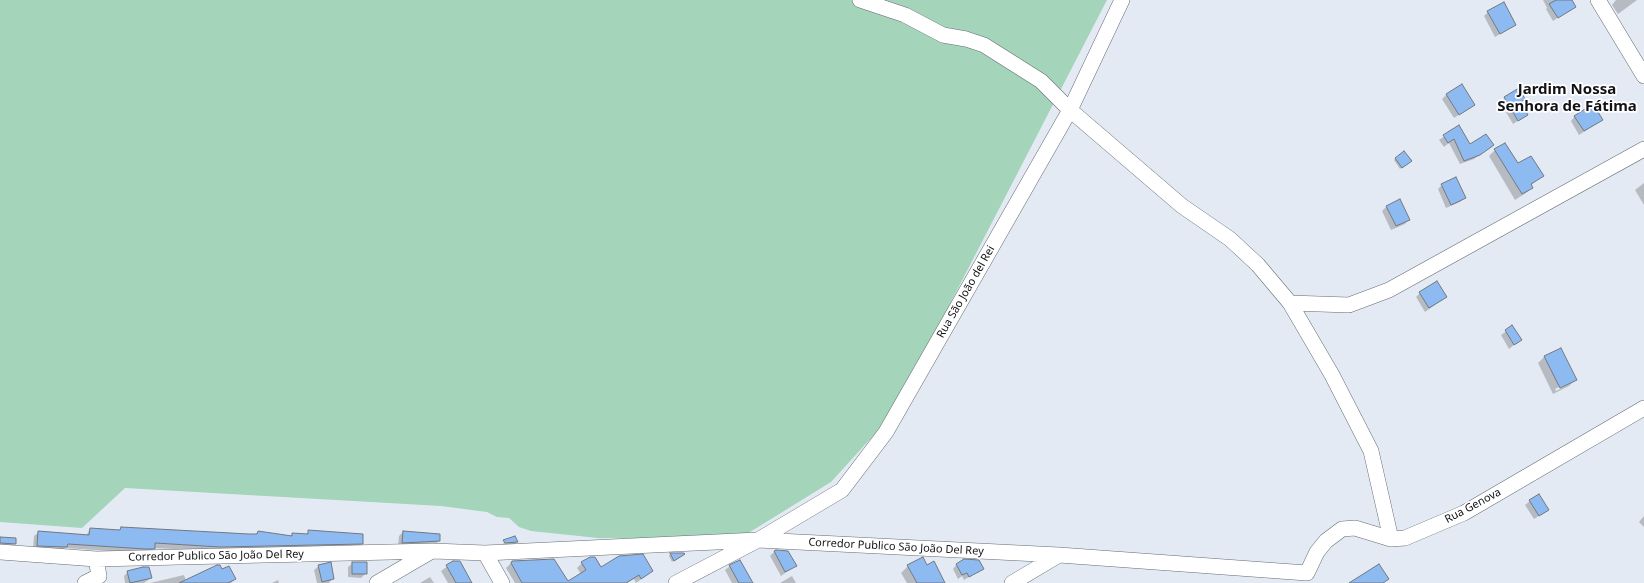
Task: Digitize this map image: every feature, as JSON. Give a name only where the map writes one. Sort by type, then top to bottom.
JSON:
[{"type":"street","points":[[860,0],[904,15],[943,35],[966,39],[984,45],[1041,81],[1070,110],[1182,206],[1230,239],[1258,265],[1290,303],[1332,376],[1371,451],[1391,539]]},
{"type":"street","name":"Rua São João del Rei","points":[[676,583],[758,540],[842,490],[886,432],[1070,110],[1122,0]]},
{"type":"street","points":[[1598,0],[1644,76]]},
{"type":"street","points":[[1290,303],[1349,305],[1389,290],[1644,149]]},
{"type":"street","name":"Rua Genova","points":[[1310,578],[1317,552],[1326,541],[1342,529],[1355,528],[1391,539],[1405,538],[1464,513],[1644,408]]},
{"type":"street","name":"Corredor Publico São João Del Rey","points":[[0,552],[96,559],[433,551],[485,553],[758,540],[1059,555],[1310,578]]},
{"type":"street","points":[[377,583],[433,551]]},
{"type":"street","points":[[485,553],[502,583]]},
{"type":"street","points":[[1012,583],[1059,555]]},
{"type":"street","points":[[85,583],[100,579],[96,559]]},
{"type":"green space","points":[[0,0],[1107,0],[893,414],[831,482],[737,540],[598,538],[531,531],[519,527],[509,518],[497,517],[487,512],[441,506],[125,488],[82,528],[0,522]]},
{"type":"building","points":[[1556,0],[1572,0],[1576,7],[1558,18],[1549,4]]},
{"type":"building","points":[[1504,2],[1516,25],[1500,34],[1487,11]]},
{"type":"building","points":[[1462,84],[1475,105],[1459,115],[1446,94]]},
{"type":"building","points":[[1519,88],[1525,99],[1521,102],[1528,115],[1518,121],[1504,97]]},
{"type":"building","points":[[1593,104],[1603,120],[1584,131],[1574,116]]},
{"type":"building","points":[[1459,125],[1470,144],[1486,134],[1494,145],[1480,155],[1464,161],[1454,139],[1448,143],[1443,135]]},
{"type":"building","points":[[1505,143],[1518,163],[1531,156],[1544,176],[1531,184],[1533,188],[1522,194],[1494,149]]},
{"type":"building","points":[[1404,151],[1412,161],[1402,168],[1395,158]]},
{"type":"building","points":[[1456,177],[1466,198],[1451,205],[1441,184]]},
{"type":"building","points":[[1400,199],[1410,220],[1396,226],[1386,206]]},
{"type":"building","points":[[1437,281],[1447,297],[1429,308],[1419,292]]},
{"type":"building","points":[[1512,325],[1522,340],[1514,345],[1505,330]]},
{"type":"building","points":[[1561,348],[1577,380],[1560,388],[1544,356]]},
{"type":"building","points":[[1539,494],[1549,510],[1539,516],[1529,500]]},
{"type":"building","points":[[121,527],[249,534],[257,534],[258,531],[292,536],[292,533],[308,534],[308,530],[363,534],[363,544],[220,547],[155,543],[155,549],[68,544],[67,547],[37,546],[38,531],[89,535],[90,528],[120,530]]},
{"type":"building","points":[[403,531],[440,534],[440,541],[402,543]]},
{"type":"building","points":[[515,536],[518,542],[505,543],[503,540]]},
{"type":"building","points":[[0,537],[16,538],[16,544],[0,543]]},
{"type":"building","points":[[774,551],[788,551],[797,566],[785,572]]},
{"type":"building","points":[[670,553],[684,553],[685,554],[674,561]]},
{"type":"building","points":[[643,554],[653,571],[641,579],[639,575],[626,583],[522,583],[511,563],[512,561],[554,559],[568,581],[586,570],[581,562],[590,557],[595,557],[601,567],[619,556]]},
{"type":"building","points":[[923,557],[927,565],[934,561],[945,583],[917,583],[907,565]]},
{"type":"building","points":[[964,559],[979,560],[984,569],[969,577],[967,573],[962,575],[956,564]]},
{"type":"building","points":[[740,560],[753,583],[739,583],[729,565]]},
{"type":"building","points":[[453,561],[460,561],[472,583],[456,583],[446,565]]},
{"type":"building","points":[[331,562],[334,579],[322,582],[318,565]]},
{"type":"building","points":[[352,562],[367,562],[367,574],[352,574]]},
{"type":"building","points":[[1379,564],[1389,579],[1383,583],[1349,583]]},
{"type":"building","points":[[217,565],[220,565],[222,569],[229,566],[236,579],[228,583],[179,583]]},
{"type":"building","points":[[149,567],[152,578],[130,583],[127,571]]},
{"type":"district","name":"Jardim Nossa Senhora de Fátima","points":[[1567,98]]}]
